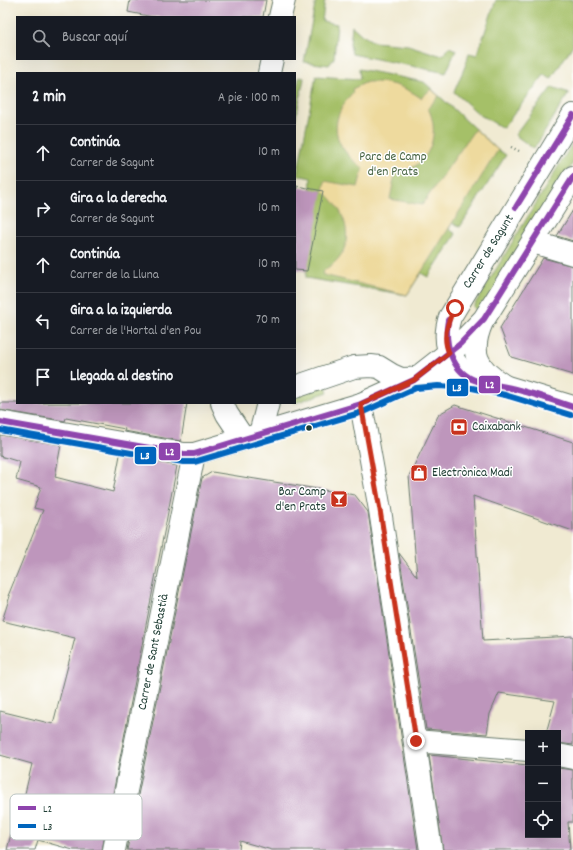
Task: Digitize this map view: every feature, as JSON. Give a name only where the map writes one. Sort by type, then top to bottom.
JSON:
[{"type":"street","points":[[280,16],[284,0]]},
{"type":"street","points":[[269,72],[272,60]]},
{"type":"street","name":"Carrer de Sagunt","points":[[474,380],[459,368],[449,353],[446,334],[450,317],[573,115]]},
{"type":"street","points":[[507,387],[489,376],[476,356],[476,337],[484,319],[573,177]]},
{"type":"street","points":[[533,242],[573,254]]},
{"type":"street","points":[[0,422],[184,454],[194,454],[361,404],[414,380],[449,353],[484,319]]},
{"type":"street","points":[[296,387],[354,367],[376,366],[396,377],[414,380],[438,378],[474,380],[507,387],[573,407]]},
{"type":"street","points":[[222,404],[227,414],[251,436]]},
{"type":"street","points":[[251,436],[267,404]]},
{"type":"street","points":[[361,404],[380,510],[416,741],[431,850]]},
{"type":"street","name":"Carrer de Sant Sebastià","points":[[125,794],[194,454]]},
{"type":"street","points":[[416,741],[525,750]]},
{"type":"street","points":[[561,756],[573,758]]},
{"type":"street","name":"Carrer de Sant Sebastià","points":[[114,850],[116,840]]},
{"type":"green space","points":[[316,0],[325,0],[322,21],[337,24],[334,58],[329,65],[304,62]]},
{"type":"green space","points":[[496,0],[573,0],[573,45],[551,79],[544,75],[503,128],[480,115],[454,92],[469,53],[477,55]]},
{"type":"green space","points":[[352,26],[362,35],[374,42],[408,45],[439,55],[444,54],[449,47],[456,50],[446,73],[352,54],[350,44]]},
{"type":"green space","name":"Parc de Camp d'en Prats","points":[[359,69],[424,82],[498,150],[506,155],[460,227],[452,223],[449,229],[456,234],[428,277],[421,273],[407,295],[306,278],[311,178],[297,175],[316,76],[360,79]]},
{"type":"green space","points":[[299,77],[304,78],[296,117],[296,94]]},
{"type":"green space","points":[[552,87],[569,93],[534,149],[515,135]]},
{"type":"green space","points":[[573,142],[573,163],[481,313],[473,307]]},
{"type":"green space","points":[[326,384],[328,392],[296,403],[296,394]]},
{"type":"sand","name":"Parc de Camp d'en Prats","points":[[367,82],[382,82],[396,85],[421,98],[431,89],[439,96],[428,108],[433,125],[432,142],[429,150],[418,164],[410,169],[395,174],[390,199],[422,205],[475,129],[498,150],[407,295],[323,275],[324,270],[335,262],[342,253],[346,242],[344,220],[332,200],[323,191],[325,181],[358,187],[363,168],[353,160],[339,142],[337,123],[339,113],[353,92],[352,89]]},
{"type":"building","points":[[130,0],[266,0],[263,16],[148,16],[128,12]]},
{"type":"building","points":[[297,186],[323,191],[307,271],[296,270]]},
{"type":"building","points":[[573,210],[573,241],[557,236]]},
{"type":"building","points":[[543,258],[573,266],[573,375],[511,357],[500,328]]},
{"type":"building","points":[[0,403],[187,404],[181,441],[124,431],[125,429],[66,418],[65,421],[0,410]]},
{"type":"building","points":[[455,405],[573,442],[573,531],[473,496],[483,641],[573,636],[573,745],[561,743],[561,730],[547,730],[555,701],[499,693],[490,714],[487,734],[426,729],[399,553],[417,577],[409,476],[439,414]]},
{"type":"building","points":[[0,435],[61,445],[55,477],[113,492],[120,455],[177,466],[113,794],[25,794],[32,764],[0,755],[0,711],[53,724],[75,638],[2,621],[10,596],[8,596],[43,510],[34,508],[41,487],[16,480],[20,462],[0,456]]},
{"type":"building","points":[[212,472],[355,495],[368,512],[418,850],[272,850],[240,841],[239,850],[127,850],[129,840],[142,840],[142,794],[138,794],[202,478]]},
{"type":"building","points":[[429,755],[525,765],[525,838],[561,838],[561,768],[573,770],[573,822],[568,822],[570,850],[443,850]]},
{"type":"building","points":[[10,838],[10,840],[38,840],[35,850],[7,850]]},
{"type":"building","points":[[38,840],[104,840],[102,850],[73,850]]},
{"type":"transit line","name":"L2","points":[[516,207],[573,115]]},
{"type":"transit line","name":"L2","points":[[0,422],[184,454],[194,454],[361,404],[414,380],[460,344],[484,319],[573,177]]},
{"type":"transit line","name":"L2","points":[[448,320],[447,339],[449,348],[456,365],[468,377],[477,381],[527,392],[573,407]]},
{"type":"transit line","name":"L3","points":[[0,430],[183,462],[194,462],[363,412],[416,388],[438,386],[472,388],[505,395],[571,415]]},
{"type":"place","name":"Caixabank","points":[[459,427]]},
{"type":"place","name":"Electrònica Madi","points":[[419,473]]},
{"type":"place","name":"Bar Camp d'en Prats","points":[[339,499]]},
{"type":"route","points":[[416,741],[376,484],[370,460],[361,404],[414,380],[449,353],[446,345],[446,334],[450,317],[455,308]]}]
